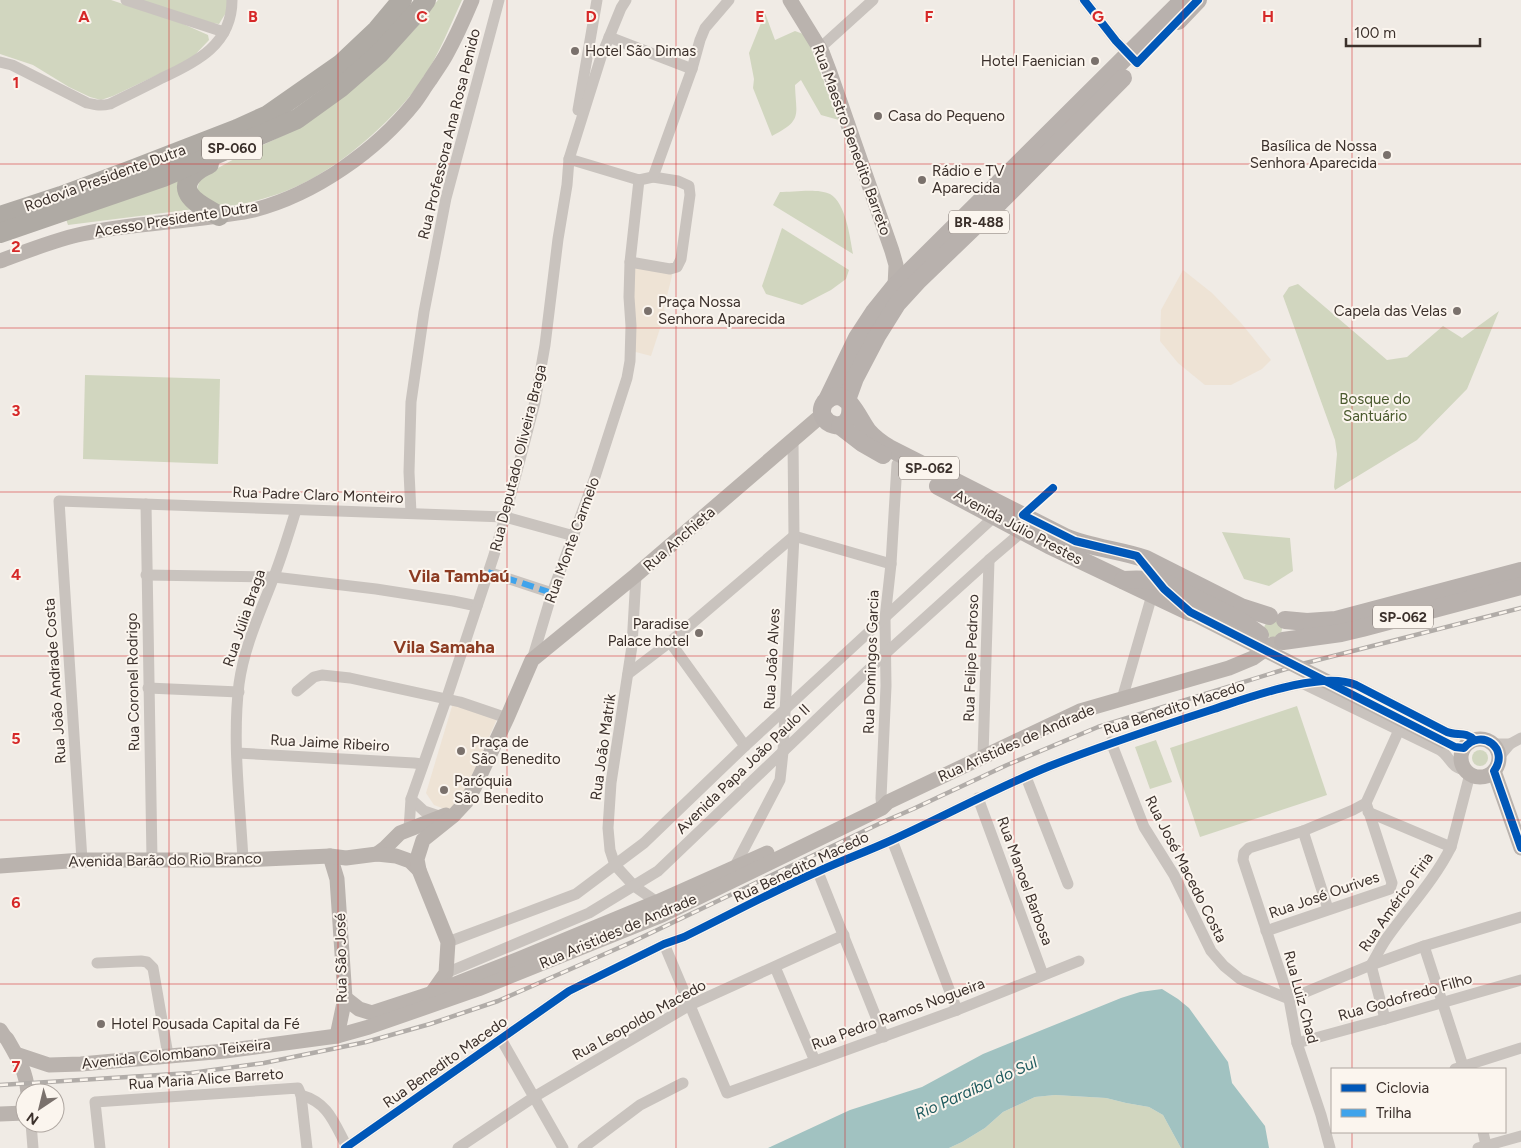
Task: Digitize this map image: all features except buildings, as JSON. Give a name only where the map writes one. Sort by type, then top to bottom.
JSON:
[{"type":"highway","name":"Rodovia Presidente Dutra","points":[[0,216],[131,170],[268,115],[342,64],[377,30],[402,0]]},
{"type":"highway","name":"Rodovia Presidente Dutra","points":[[0,233],[163,177],[297,119],[340,88],[379,54],[418,12],[426,0]]},
{"type":"highway","points":[[219,216],[199,204],[189,194],[187,189],[190,178],[201,167],[229,156],[260,136]]},
{"type":"main road","name":"Acesso Presidente Dutra","points":[[0,262],[51,242],[82,234],[255,210],[296,194],[325,179],[346,166],[402,118],[446,56],[459,32],[472,0]]},
{"type":"main road","name":"Rua Maestro Benedito Barreto","points":[[790,0],[820,48],[830,73],[892,250],[896,265],[895,286]]},
{"type":"main road","name":"BR-488","points":[[1133,59],[1182,0]]},
{"type":"main road","name":"BR-488","points":[[849,402],[854,378],[897,304],[975,217],[1133,59],[1198,0]]},
{"type":"main road","name":"BR-488","points":[[895,286],[975,217]]},
{"type":"main road","points":[[825,407],[857,338],[874,312],[895,286]]},
{"type":"main road","points":[[861,366],[860,397],[863,415],[889,448]]},
{"type":"main road","points":[[825,407],[831,398],[840,396],[849,402],[850,416],[848,421],[840,426]]},
{"type":"main road","name":"Avenida Júlio Prestes","points":[[849,402],[869,431],[878,440],[993,510],[1023,532],[1117,578],[1143,579],[1154,588],[1166,583],[1241,621],[1267,642]]},
{"type":"main road","name":"SP-062","points":[[825,407],[824,418],[831,425],[840,426]]},
{"type":"main road","name":"Rua Anchieta","points":[[532,660],[636,576],[792,441],[825,407]]},
{"type":"main road","name":"Avenida Júlio Prestes","points":[[840,426],[862,443],[897,464],[993,510],[1075,541],[1146,559],[1242,607],[1277,618]]},
{"type":"main road","points":[[1117,578],[1110,572],[1109,565],[1112,558],[1118,552]]},
{"type":"main road","points":[[1137,556],[1154,588],[1168,594],[1192,613],[1460,746],[1484,740],[1484,766],[1502,795],[1520,842]]},
{"type":"main road","name":"SP-062","points":[[1277,618],[1307,622],[1336,620],[1521,571]]},
{"type":"main road","name":"SP-062","points":[[1267,642],[1341,633],[1521,586]]},
{"type":"main road","points":[[1472,599],[1486,600],[1521,595]]},
{"type":"main road","points":[[1277,618],[1288,629],[1288,633],[1267,642],[1259,630],[1261,621],[1277,618]]},
{"type":"main road","name":"Rua Aristides de Andrade","points":[[337,1036],[478,990],[662,915],[884,804],[1080,711],[1230,668],[1246,662],[1267,642]]},
{"type":"main road","name":"Rua Monte Carmelo","points":[[414,865],[423,840],[453,816],[466,802],[507,718],[532,660]]},
{"type":"main road","points":[[1460,746],[1462,764],[1484,766]]},
{"type":"main road","name":"Rua Aristides de Andrade","points":[[345,998],[359,1009],[372,1013],[430,994],[657,902],[884,804]]},
{"type":"main road","points":[[376,854],[400,833],[409,828],[458,810]]},
{"type":"main road","points":[[409,828],[416,845],[414,865],[448,942],[446,972],[430,994]]},
{"type":"main road","points":[[330,856],[346,858],[376,854],[391,855],[414,865]]},
{"type":"main road","name":"Avenida Barão do Rio Branco","points":[[0,866],[82,860],[243,860],[330,856]]},
{"type":"main road","name":"Rua São José","points":[[330,856],[338,879],[345,998],[337,1036]]},
{"type":"main road","name":"Rua São José","points":[[338,879],[346,858]]},
{"type":"main road","points":[[1,1034],[8,1039],[16,1054],[26,1075],[27,1083]]},
{"type":"main road","name":"Avenida Colombano Teixeira","points":[[16,1054],[49,1065],[82,1064],[225,1051],[337,1036]]},
{"type":"main road","points":[[26,1075],[49,1065]]},
{"type":"main road","points":[[0,1114],[15,1113]]},
{"type":"street","points":[[126,0],[224,32]]},
{"type":"street","points":[[0,62],[12,65],[87,103],[103,106],[195,62],[213,47],[224,32],[231,12],[232,0]]},
{"type":"street","name":"Rua Professora Ana Rosa Penido","points":[[411,513],[408,472],[411,402],[424,312],[446,198],[499,0]]},
{"type":"street","points":[[579,124],[578,114],[597,0]]},
{"type":"street","points":[[579,124],[609,38],[626,0]]},
{"type":"street","points":[[653,177],[705,28],[728,0]]},
{"type":"street","points":[[820,48],[873,0]]},
{"type":"street","points":[[1084,0],[1116,41],[1133,59]]},
{"type":"street","points":[[609,38],[692,69]]},
{"type":"street","name":"Rua Deputado Oliveira Braga","points":[[409,828],[411,799],[446,700],[505,517],[541,370],[552,299],[569,159],[579,124]]},
{"type":"street","points":[[569,159],[639,180],[653,177],[678,181],[689,186],[690,195],[681,259],[677,267],[670,269],[630,262]]},
{"type":"street","name":"Rua Monte Carmelo","points":[[532,660],[552,592],[574,536],[627,378],[630,361],[631,326],[629,297],[630,262],[639,180]]},
{"type":"street","name":"Rua João Alves","points":[[734,868],[780,780],[794,536],[792,441]]},
{"type":"street","name":"Rua Domingos Garcia","points":[[884,804],[885,618],[891,564],[897,464]]},
{"type":"street","name":"Rua Padre Claro Monteiro","points":[[59,501],[505,517],[574,536]]},
{"type":"street","name":"Rua João Andrade Costa","points":[[59,501],[82,860]]},
{"type":"street","name":"Rua Coronel Rodrigo","points":[[146,504],[152,859]]},
{"type":"street","name":"Rua Júlia Braga","points":[[243,860],[237,754],[239,692],[244,658],[296,510]]},
{"type":"street","name":"Avenida Papa João Paulo II","points":[[448,942],[576,894],[644,843],[745,746],[885,618],[993,510]]},
{"type":"street","name":"Avenida Papa João Paulo II","points":[[446,972],[589,913],[658,871],[886,653],[989,560],[1023,532]]},
{"type":"street","points":[[628,674],[670,642],[794,536],[891,564]]},
{"type":"street","name":"Rua Felipe Pedroso","points":[[983,756],[989,560]]},
{"type":"street","points":[[488,572],[552,592]]},
{"type":"street","points":[[146,575],[274,577],[376,589],[477,606]]},
{"type":"street","name":"Rua João Matrik","points":[[636,576],[632,646],[611,792],[608,828],[610,850],[615,865],[634,886],[657,902]]},
{"type":"street","points":[[1122,699],[1154,588]]},
{"type":"street","points":[[670,642],[745,746]]},
{"type":"street","points":[[297,691],[314,677],[322,675],[350,678],[460,702],[507,718]]},
{"type":"street","points":[[1304,684],[1336,680],[1347,682],[1447,732],[1466,734],[1460,746]]},
{"type":"street","points":[[1304,684],[1440,750],[1456,768],[1484,766],[1510,744],[1521,738]]},
{"type":"street","name":"Rua Benedito Macedo","points":[[346,1147],[569,991],[664,944],[684,937],[978,798],[1111,742],[1274,690],[1304,684]]},
{"type":"street","points":[[148,688],[239,692]]},
{"type":"street","points":[[1367,808],[1399,730]]},
{"type":"street","name":"Rua José Macedo Costa","points":[[1111,742],[1144,827],[1174,876],[1194,920],[1211,951],[1240,980],[1289,999]]},
{"type":"street","name":"Rua Jaime Ribeiro","points":[[237,754],[422,764]]},
{"type":"street","name":"Rua Américo Firia","points":[[1385,1019],[1371,965],[1388,936],[1436,874],[1451,846],[1484,766]]},
{"type":"street","points":[[1026,777],[1068,884]]},
{"type":"street","name":"Rua Manoel Barbosa","points":[[978,798],[1043,975]]},
{"type":"street","points":[[411,799],[424,810],[442,817]]},
{"type":"street","points":[[1328,909],[1303,831],[1353,810],[1367,808],[1451,846]]},
{"type":"street","name":"Rua José Ourives","points":[[1266,931],[1387,891],[1392,887],[1367,808]]},
{"type":"street","name":"Rua Luiz Chad","points":[[1303,831],[1249,848],[1244,853],[1243,860],[1289,999],[1297,1043],[1327,1113],[1330,1148]]},
{"type":"street","points":[[892,840],[957,1010]]},
{"type":"street","points":[[818,872],[884,1037]]},
{"type":"street","points":[[1289,999],[1371,965],[1424,946],[1521,917]]},
{"type":"street","name":"Rua Leopoldo Macedo","points":[[458,1148],[534,1097],[690,1005],[844,936]]},
{"type":"street","points":[[664,944],[690,1005]]},
{"type":"street","points":[[1424,946],[1443,1003],[1461,1068],[1521,1048]]},
{"type":"street","name":"Rua Pedro Ramos Nogueira","points":[[690,1005],[727,1093],[957,1010],[1079,961]]},
{"type":"street","points":[[97,963],[146,962],[153,968],[168,1056]]},
{"type":"street","points":[[776,968],[815,1061]]},
{"type":"street","name":"Rua Godofredo Filho","points":[[1297,1043],[1521,980]]},
{"type":"street","points":[[501,1039],[563,1148]]},
{"type":"street","points":[[583,1148],[640,1105],[683,1084]]},
{"type":"street","name":"Rua Maria Alice Barreto","points":[[100,1148],[96,1102],[298,1088],[301,1094],[312,1098],[324,1106],[346,1147]]},
{"type":"street","points":[[301,1094],[307,1148]]},
{"type":"street","points":[[32,1133],[33,1148]]},
{"type":"street","points":[[1483,1133],[1482,1147],[1521,1136]]},
{"type":"street","points":[[474,1137],[480,1148]]},
{"type":"green space","points":[[0,0],[111,0],[181,23],[208,35],[209,40],[191,59],[101,100],[69,87],[33,65],[0,54]]},
{"type":"green space","points":[[141,0],[227,0],[227,11],[219,24]]},
{"type":"green space","points":[[438,0],[462,0],[439,50],[423,79],[379,129],[336,164],[298,186],[257,201],[211,208],[197,189],[200,180],[236,158],[286,134],[390,55],[415,29]]},
{"type":"green space","points":[[765,13],[775,40],[795,31],[806,35],[839,120],[821,115],[801,80],[795,85],[796,116],[789,126],[772,136],[753,88],[754,79],[749,53]]},
{"type":"green space","points":[[183,176],[195,209],[68,225],[66,219]]},
{"type":"green space","points":[[819,191],[830,194],[840,205],[844,213],[853,254],[773,205],[780,192]]},
{"type":"green space","points":[[782,228],[849,270],[846,279],[831,290],[802,305],[766,294],[762,286]]},
{"type":"green space","name":"Bosque do Santuário","points":[[1298,284],[1387,360],[1407,357],[1443,326],[1462,338],[1499,311],[1467,389],[1417,440],[1335,490],[1337,454],[1335,440],[1283,296],[1289,287]]},
{"type":"green space","points":[[85,375],[220,379],[218,464],[83,459]]},
{"type":"green space","points":[[1222,532],[1290,538],[1293,571],[1269,586],[1244,579]]},
{"type":"green space","points":[[1273,620],[1279,623],[1282,629],[1279,635],[1273,638],[1267,635],[1264,629],[1267,623]]},
{"type":"green space","points":[[1297,706],[1327,795],[1200,837],[1170,748]]},
{"type":"green space","points":[[1156,740],[1172,782],[1150,789],[1135,747]]},
{"type":"green space","points":[[1477,750],[1483,750],[1488,755],[1486,764],[1477,766],[1472,761],[1472,755]]},
{"type":"green space","points":[[1055,1095],[1106,1098],[1149,1107],[1163,1115],[1181,1148],[949,1148],[985,1128],[1003,1112],[1035,1097]]},
{"type":"shaded area","name":"Praça Nossa Senhora Aparecida","points":[[631,264],[673,272],[664,308],[665,313],[651,356],[632,351]]},
{"type":"shaded area","points":[[1183,270],[1212,293],[1241,323],[1271,360],[1262,369],[1231,385],[1205,385],[1178,363],[1160,341],[1161,310]]},
{"type":"shaded area","name":"Praça de São Benedito","points":[[453,703],[497,719],[460,802],[447,810],[434,805],[426,793]]},
{"type":"water","name":"Rio Paraíba do Sul","points":[[1162,989],[1189,1008],[1228,1062],[1232,1083],[1265,1126],[1269,1148],[1181,1148],[1163,1115],[1149,1107],[1106,1098],[1055,1095],[1035,1097],[1003,1112],[985,1128],[949,1148],[768,1148],[850,1110],[922,1087],[983,1054],[1121,998],[1140,992]]},
{"type":"railway","points":[[0,1085],[191,1073],[264,1063],[366,1042],[430,1024],[498,1001],[632,942],[885,821],[1007,765],[1098,727],[1302,664],[1521,608]]},
{"type":"marked path","points":[[488,572],[552,593]]},
{"type":"cycle path","points":[[1084,0],[1116,41],[1137,63],[1198,0]]},
{"type":"cycle path","points":[[1053,488],[1023,515],[1075,541],[1137,556],[1164,589],[1190,612],[1455,747],[1464,748],[1471,742],[1479,740],[1486,740],[1492,743],[1499,755],[1494,771],[1521,848]]},
{"type":"cycle path","points":[[345,1148],[569,991],[828,867],[892,840],[1050,766],[1090,751],[1151,729],[1285,687],[1324,681],[1342,681],[1356,685],[1447,732],[1465,735],[1474,740]]},
{"type":"place","name":"Hotel São Dimas","points":[[575,51]]},
{"type":"place","name":"Hotel Faenician","points":[[1095,61]]},
{"type":"place","name":"Casa do Pequeno","points":[[878,116]]},
{"type":"place","name":"Basílica de Nossa Senhora Aparecida","points":[[1387,155]]},
{"type":"place","name":"Rádio e TV Aparecida","points":[[922,180]]},
{"type":"place","name":"Praça Nossa Senhora Aparecida","points":[[648,311]]},
{"type":"place","name":"Capela das Velas","points":[[1457,311]]},
{"type":"place","name":"Paradise Palace hotel","points":[[699,633]]},
{"type":"place","name":"Praça de São Benedito","points":[[461,751]]},
{"type":"place","name":"Paróquia São Benedito","points":[[444,790]]},
{"type":"place","name":"Hotel Pousada Capital da Fé","points":[[101,1024]]},
{"type":"district","name":"Vila Tambaú","points":[[459,576]]},
{"type":"district","name":"Vila Samaha","points":[[444,647]]}]
